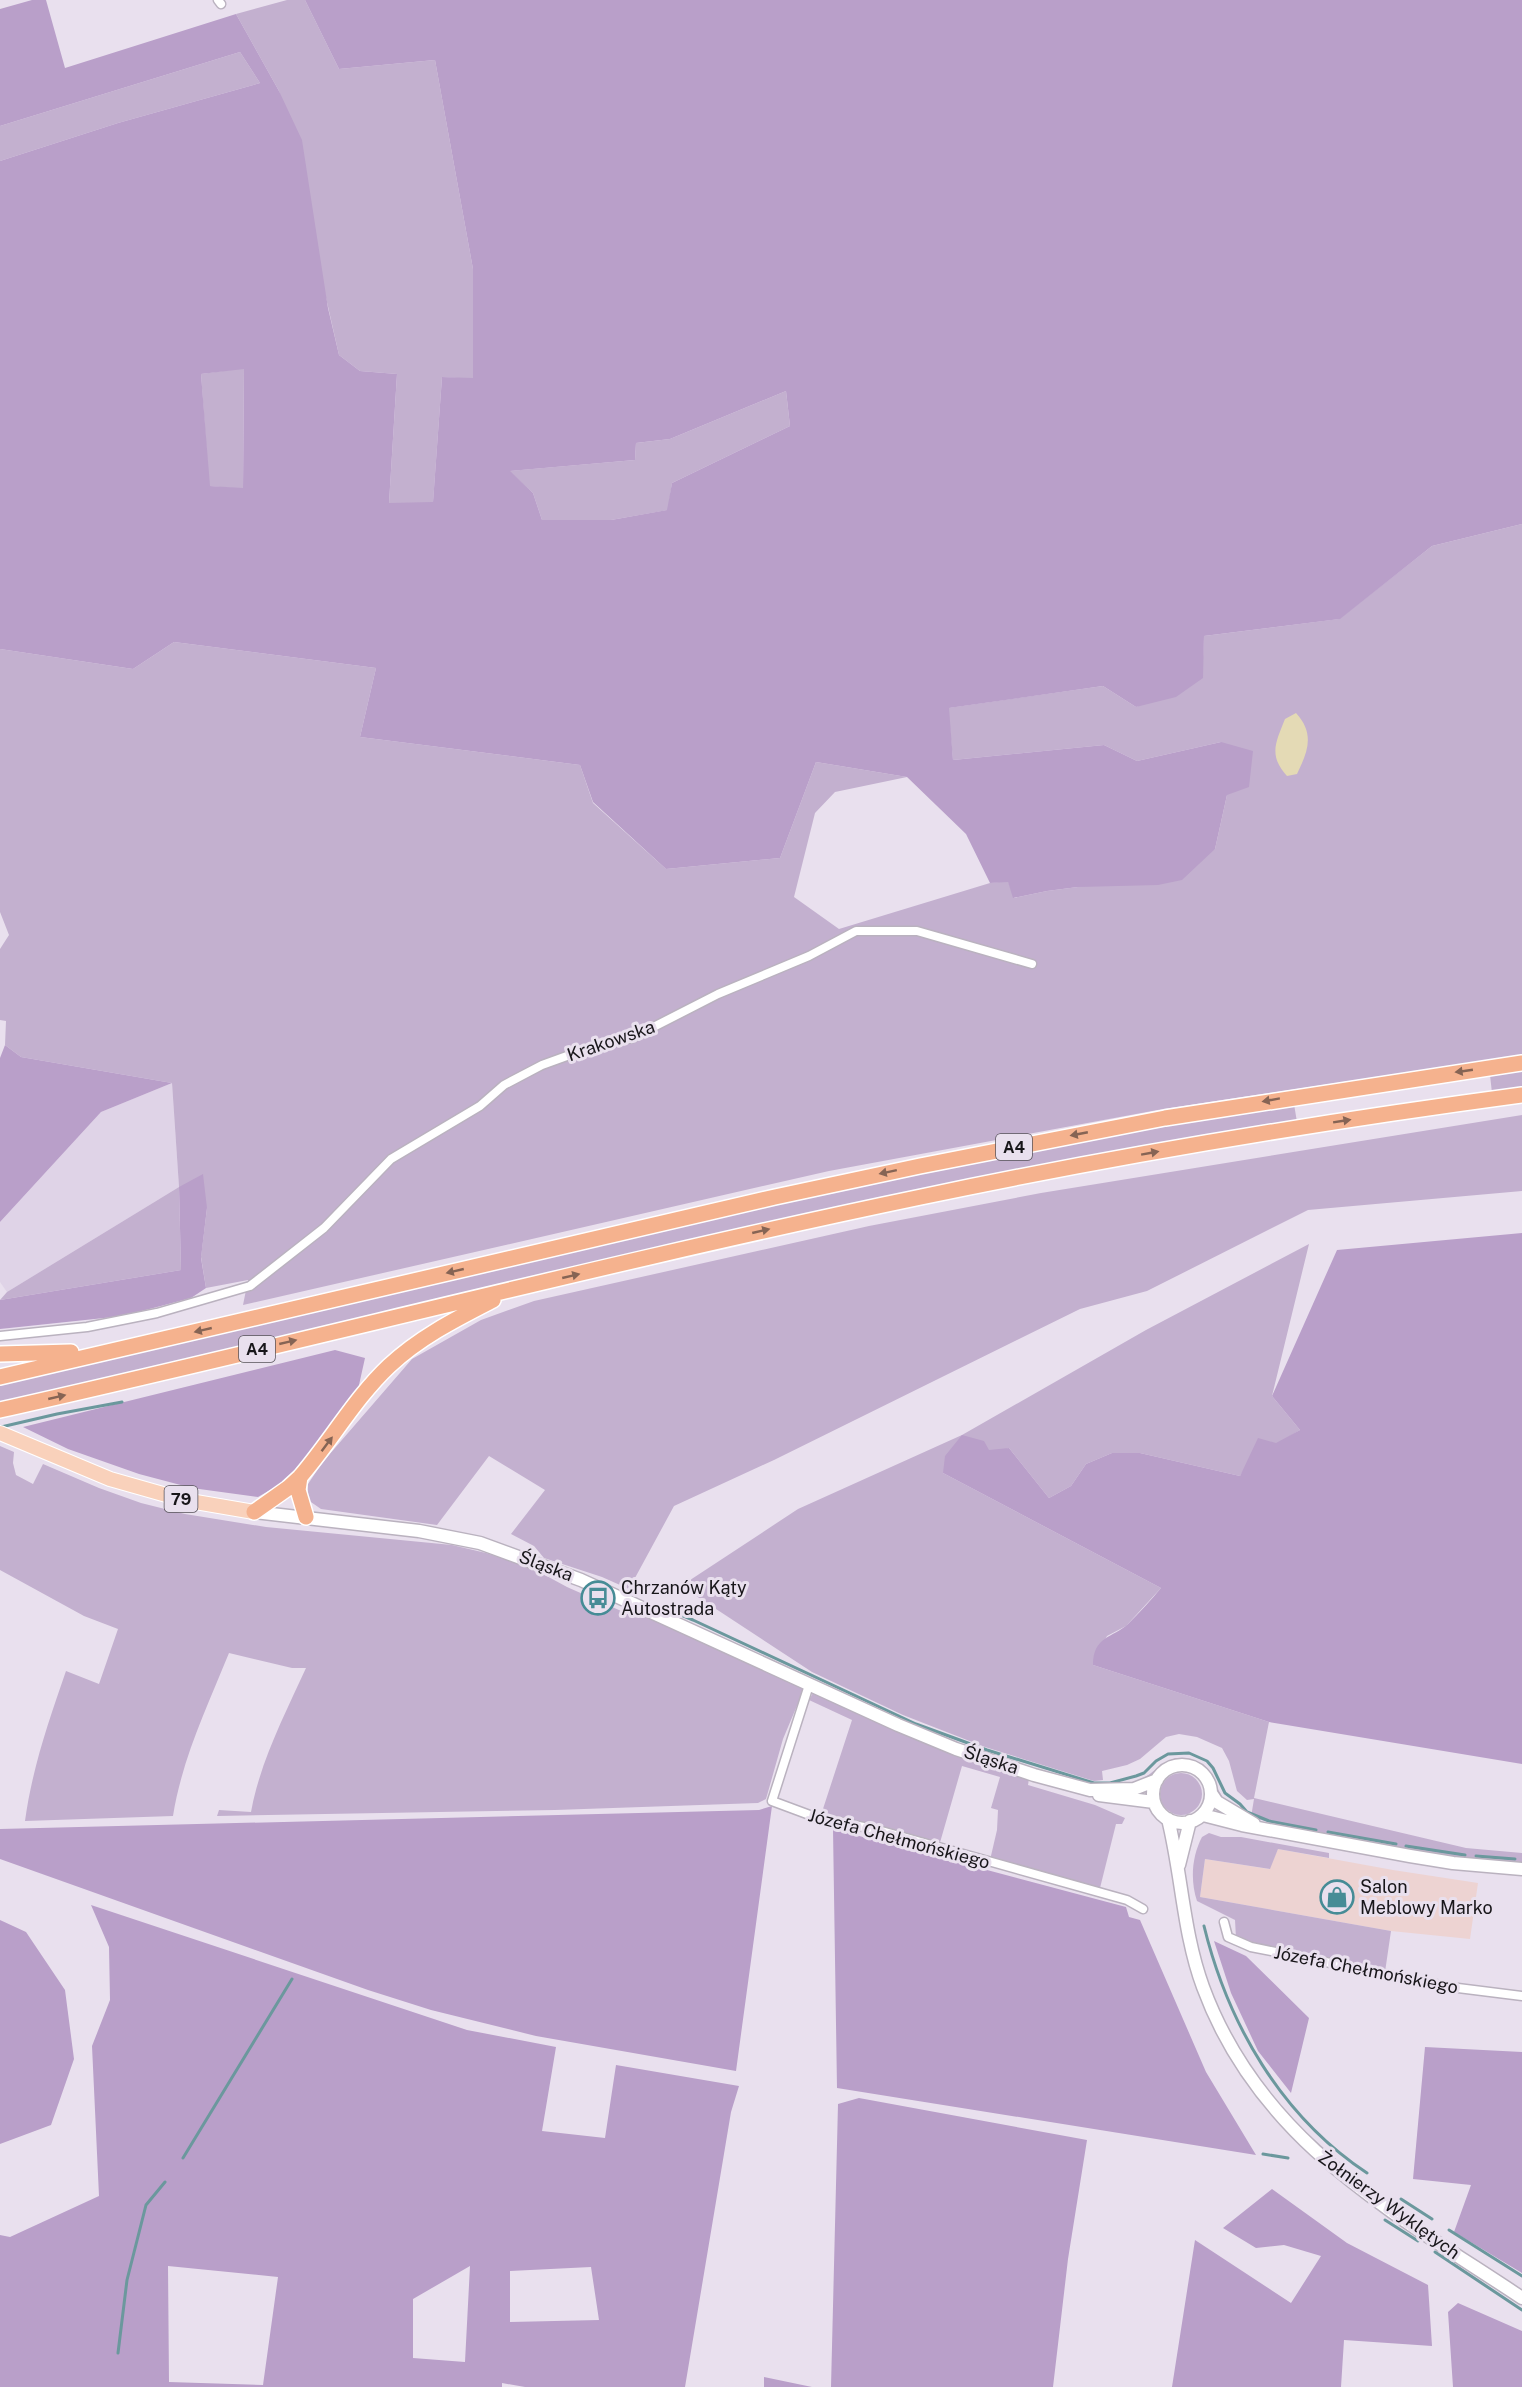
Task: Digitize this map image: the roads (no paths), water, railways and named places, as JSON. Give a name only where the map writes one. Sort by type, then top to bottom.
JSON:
[{"type":"highway","name":"A4","points":[[0,1377],[775,1197],[920,1166],[1165,1118],[1522,1063]]},
{"type":"highway","name":"A4","points":[[0,1410],[798,1223],[1044,1172],[1315,1125],[1522,1095]]},
{"type":"highway","points":[[254,1512],[300,1477],[370,1386],[405,1352],[444,1325],[514,1289]]},
{"type":"highway","points":[[0,1354],[47,1354],[122,1349]]},
{"type":"highway","points":[[300,1477],[298,1490],[306,1517]]},
{"type":"main road","name":"Śląska","points":[[0,1433],[110,1479],[184,1500],[254,1512],[440,1534],[504,1550],[581,1580],[898,1725],[956,1749],[1100,1795],[1154,1802]]},
{"type":"main road","name":"79","points":[[1156,1780],[1169,1768],[1185,1765],[1200,1771],[1210,1785],[1211,1793],[1217,1802],[1258,1827]]},
{"type":"main road","name":"Śląska","points":[[1090,1790],[1134,1789],[1156,1780]]},
{"type":"main road","points":[[1156,1780],[1153,1794],[1157,1809],[1175,1822],[1190,1821],[1203,1815],[1211,1793]]},
{"type":"main road","name":"79","points":[[1203,1815],[1242,1825],[1453,1863],[1522,1869]]},
{"type":"main road","name":"Żołnierzy Wyklętych","points":[[1168,1819],[1186,1924],[1203,1987],[1230,2046],[1272,2108],[1300,2138],[1350,2181],[1522,2298]]},
{"type":"main road","name":"Żołnierzy Wyklętych","points":[[1178,1869],[1186,1829],[1190,1821]]},
{"type":"street","name":"Krakowska","points":[[0,1336],[87,1327],[157,1313],[243,1289],[270,1272],[324,1228],[391,1159],[480,1106],[504,1085],[542,1065],[590,1047],[632,1038],[718,993],[808,956],[856,932],[917,931],[1032,964]]},
{"type":"street","name":"Józefa Chełmońskiego","points":[[809,1684],[772,1802],[815,1817],[878,1830],[1128,1900],[1143,1910]]},
{"type":"street","name":"Józefa Chełmońskiego","points":[[1224,1922],[1228,1937],[1251,1947],[1450,1987],[1522,1996]]},
{"type":"waterway","points":[[1,1427],[122,1402]]},
{"type":"waterway","points":[[674,1607],[681,1615],[916,1724],[987,1750],[1094,1783],[1110,1783],[1136,1776],[1144,1773],[1156,1761],[1168,1754],[1189,1753],[1207,1761],[1225,1793],[1247,1812],[1269,1821],[1316,1830]]},
{"type":"waterway","points":[[1328,1832],[1396,1844]]},
{"type":"waterway","points":[[1406,1846],[1465,1855]]},
{"type":"waterway","points":[[1476,1856],[1515,1859]]},
{"type":"waterway","points":[[1204,1926],[1214,1962],[1228,1998],[1243,2032],[1262,2065],[1284,2096],[1309,2124],[1336,2150],[1367,2173]]},
{"type":"waterway","points":[[183,2158],[292,1979]]},
{"type":"waterway","points":[[1263,2154],[1288,2158]]},
{"type":"waterway","points":[[118,2353],[127,2280],[146,2205],[165,2182]]},
{"type":"waterway","points":[[1401,2199],[1432,2219]]},
{"type":"waterway","points":[[1385,2220],[1418,2241]]},
{"type":"waterway","points":[[1449,2230],[1522,2276]]},
{"type":"waterway","points":[[1435,2252],[1522,2310]]},
{"type":"place","name":"Chrzanów Kąty Autostrada","points":[[598,1598]]},
{"type":"place","name":"Salon Meblowy Marko","points":[[1337,1897]]}]
